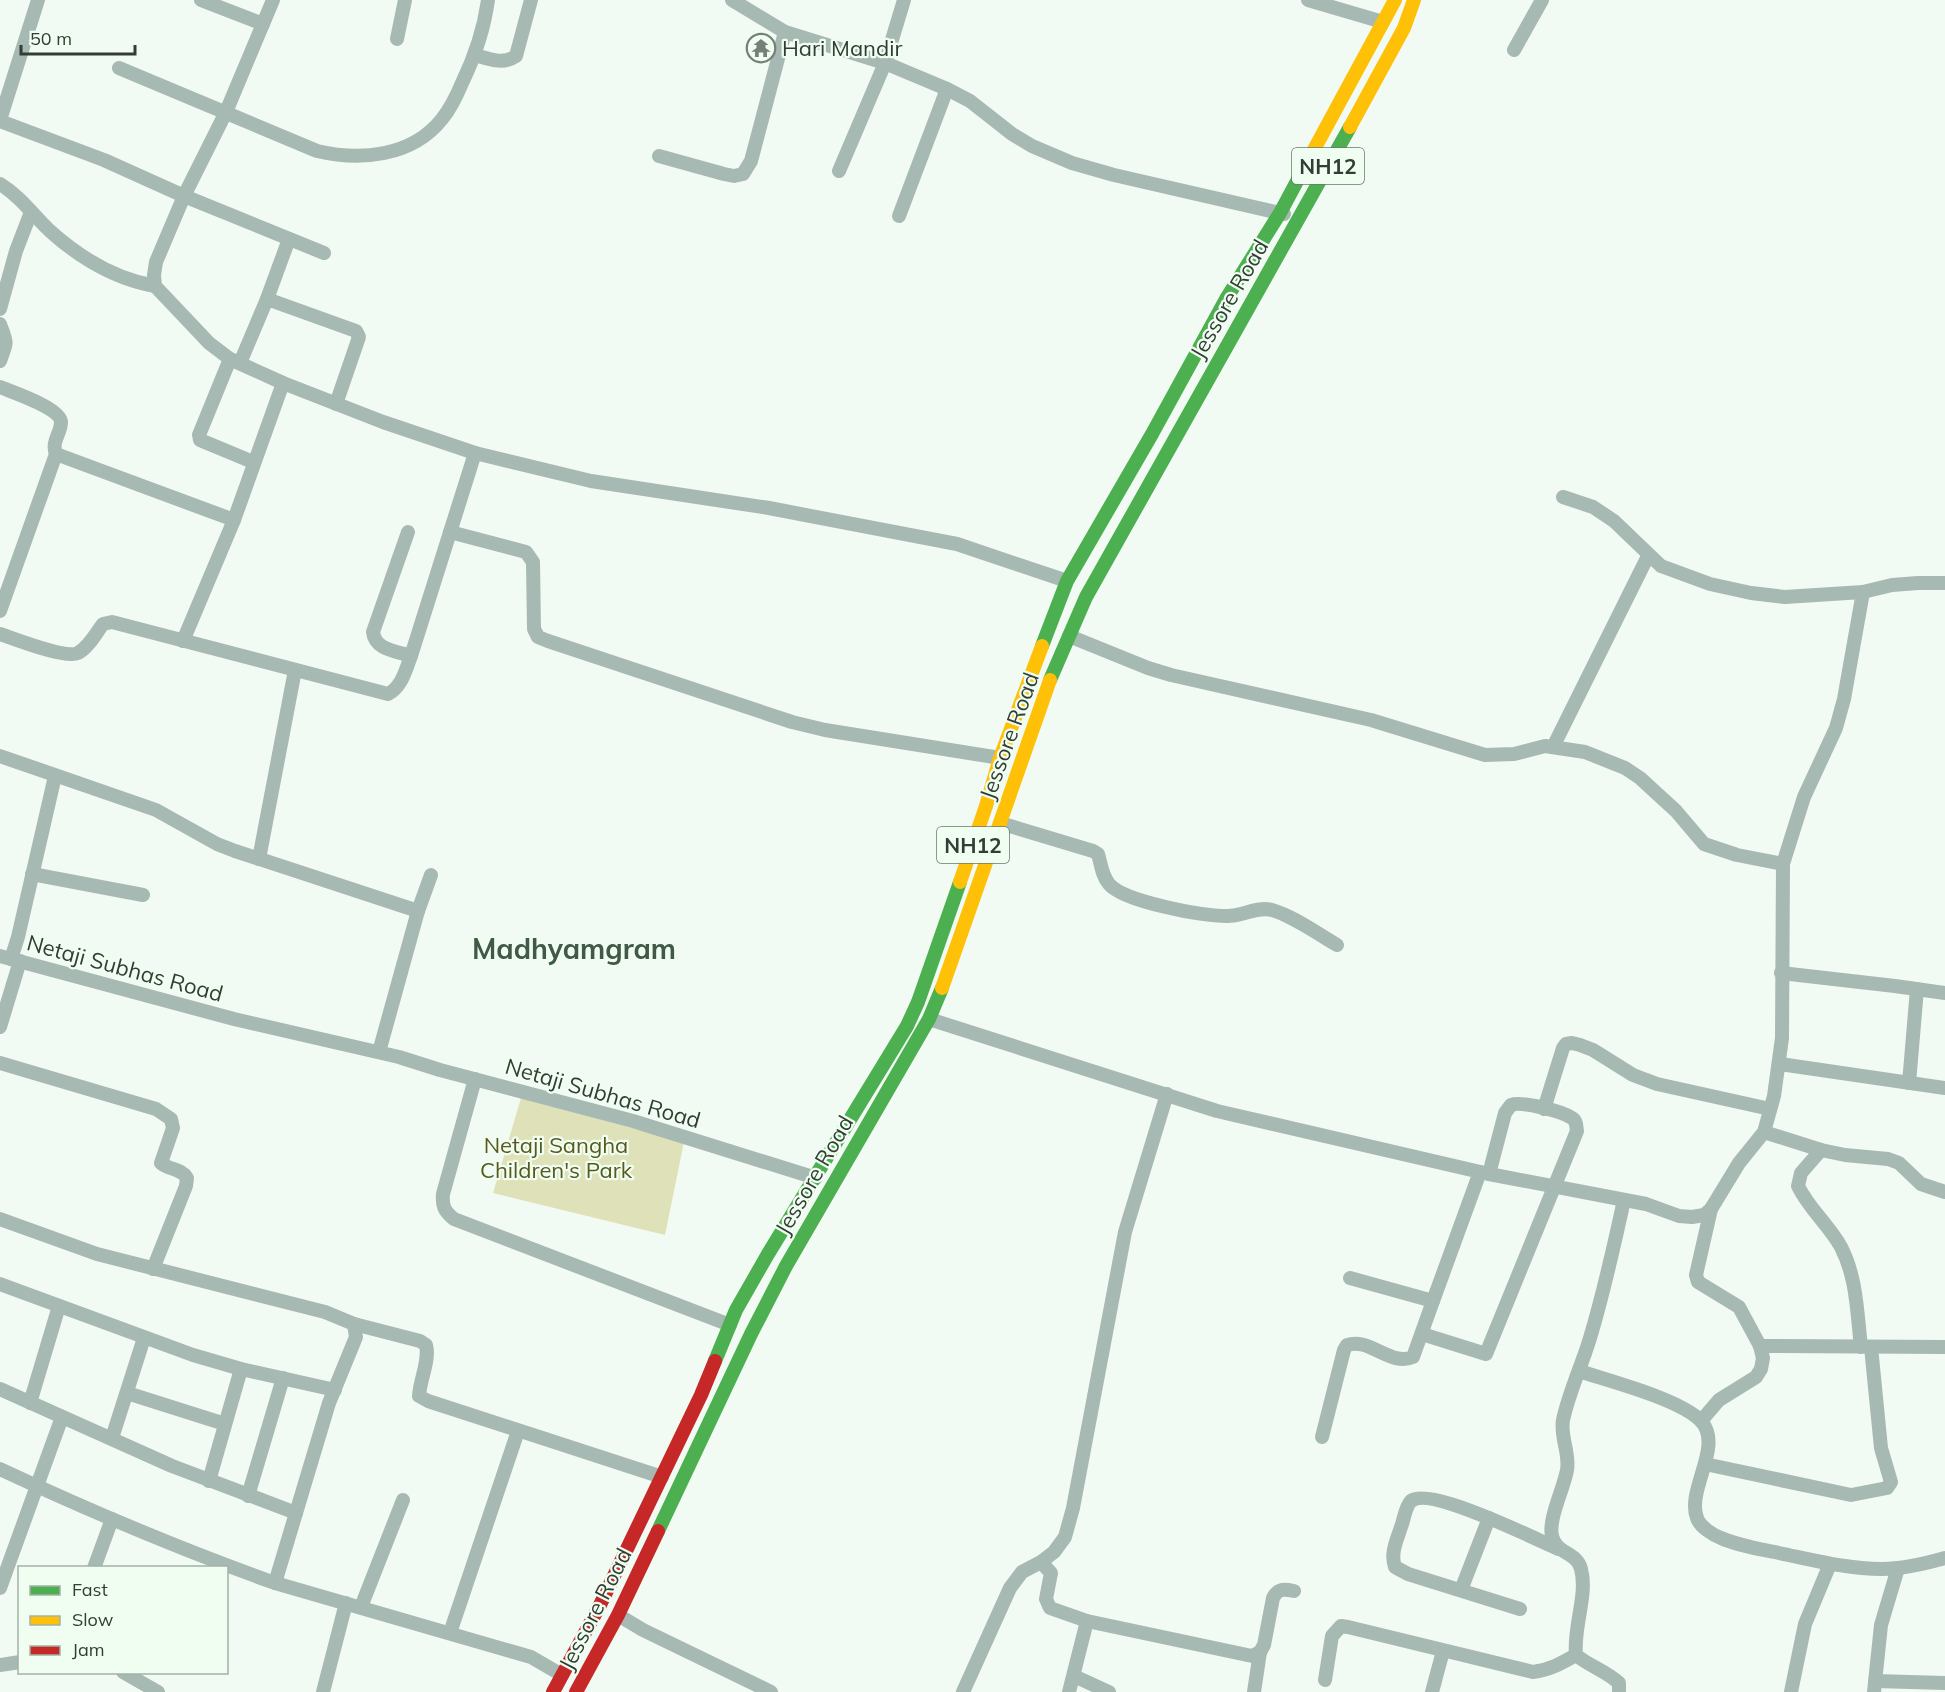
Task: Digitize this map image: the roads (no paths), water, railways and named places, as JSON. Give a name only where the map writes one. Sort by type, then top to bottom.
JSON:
[{"type":"highway","name":"NH12","points":[[554,1692],[600,1605],[662,1477],[701,1395],[736,1310],[907,1026],[918,1002],[983,817],[1000,758],[1067,581],[1152,434],[1226,299],[1280,213],[1395,0]]},
{"type":"highway","name":"Jessore Road","points":[[576,1692],[618,1615],[751,1334],[781,1276],[929,1019],[948,975],[1049,683],[1091,587],[1229,339],[1300,218],[1404,28],[1414,0]]},
{"type":"street","points":[[38,0],[0,120],[104,160],[184,196],[324,253]]},
{"type":"street","points":[[201,0],[263,24]]},
{"type":"street","points":[[155,286],[156,262],[184,196],[226,112],[273,0]]},
{"type":"street","points":[[397,39],[405,0]]},
{"type":"street","points":[[119,68],[316,151],[341,156],[384,154],[405,147],[425,135],[442,119],[455,98],[475,55],[488,0]]},
{"type":"street","points":[[475,55],[501,61],[516,56],[531,0]]},
{"type":"street","points":[[732,0],[785,32],[885,63],[947,89],[970,101],[1022,140],[1072,163],[1114,176],[1300,218]]},
{"type":"street","points":[[839,171],[885,63],[904,0]]},
{"type":"street","points":[[1308,0],[1383,22]]},
{"type":"street","points":[[1514,50],[1542,0]]},
{"type":"street","points":[[659,156],[724,174],[734,176],[743,174],[751,161],[785,32]]},
{"type":"street","points":[[899,216],[947,89]]},
{"type":"street","points":[[0,184],[26,203],[31,212],[52,232],[99,266],[121,278],[155,286],[210,343],[235,361],[336,404],[475,453],[591,481],[769,508],[957,544],[1067,581]]},
{"type":"street","points":[[0,309],[16,251],[31,212]]},
{"type":"street","points":[[253,462],[201,440],[199,435],[267,299],[289,239]]},
{"type":"street","points":[[267,299],[356,332],[359,337],[336,404]]},
{"type":"street","points":[[0,324],[7,337],[0,361]]},
{"type":"street","points":[[183,641],[234,520],[283,382]]},
{"type":"street","points":[[0,387],[50,409],[58,415],[61,422],[53,447],[56,454],[0,611]]},
{"type":"street","points":[[0,634],[64,654],[76,654],[86,647],[103,624],[112,622],[388,694],[395,691],[400,684],[411,656],[475,453]]},
{"type":"street","points":[[56,454],[234,520]]},
{"type":"street","points":[[1563,497],[1593,507],[1614,521],[1661,566],[1710,584],[1751,593],[1785,597],[1863,592],[1892,585],[1945,583]]},
{"type":"street","points":[[408,532],[373,632],[374,639],[384,648],[411,656]]},
{"type":"street","points":[[450,532],[526,552],[530,556],[533,562],[534,629],[538,637],[792,722],[825,730],[1000,758]]},
{"type":"street","points":[[1553,747],[1648,555]]},
{"type":"street","points":[[1701,1421],[1719,1400],[1756,1377],[1761,1369],[1763,1358],[1760,1346],[1739,1307],[1698,1282],[1696,1275],[1712,1209],[1739,1163],[1764,1132],[1770,1109],[1780,1064],[1782,1038],[1783,864],[1804,796],[1836,728],[1844,699],[1863,592]]},
{"type":"street","points":[[1069,636],[1159,671],[1371,720],[1485,755],[1514,754],[1532,748],[1553,747],[1585,752],[1625,768],[1676,811],[1704,844],[1737,855],[1783,864]]},
{"type":"street","points":[[259,859],[295,670]]},
{"type":"street","points":[[0,756],[156,810],[217,844],[418,911]]},
{"type":"street","points":[[0,1027],[10,959],[18,937],[55,776]]},
{"type":"street","points":[[1000,824],[1098,854],[1104,877],[1121,894],[1142,901],[1213,915],[1230,916],[1259,909],[1272,910],[1337,945]]},
{"type":"street","points":[[32,874],[143,895]]},
{"type":"street","points":[[379,1052],[418,911],[431,876]]},
{"type":"street","name":"Netaji Subhas Road","points":[[10,959],[234,1019],[379,1052],[633,1121],[816,1178]]},
{"type":"street","points":[[1781,973],[1945,993]]},
{"type":"street","points":[[1909,1083],[1917,989]]},
{"type":"street","points":[[929,1019],[1256,1121],[1555,1188],[1646,1204],[1678,1216],[1704,1215],[1712,1209]]},
{"type":"street","points":[[1544,1109],[1563,1048],[1566,1044],[1572,1043],[1593,1050],[1647,1082],[1770,1109]]},
{"type":"street","points":[[0,1063],[156,1109],[171,1119],[173,1128],[161,1163],[183,1172],[187,1178],[186,1186],[153,1269]]},
{"type":"street","points":[[1780,1064],[1945,1088]]},
{"type":"street","points":[[475,1079],[443,1194],[442,1204],[446,1213],[454,1219],[730,1325]]},
{"type":"street","points":[[963,1692],[1010,1588],[1022,1572],[1054,1552],[1065,1537],[1073,1508],[1125,1232],[1167,1094]]},
{"type":"street","points":[[1322,1437],[1347,1345],[1359,1344],[1399,1359],[1408,1360],[1413,1357],[1433,1301],[1485,1173],[1505,1113],[1510,1106],[1523,1103],[1573,1119],[1576,1123],[1576,1131],[1555,1188],[1486,1354],[1422,1334]]},
{"type":"street","points":[[1764,1132],[1821,1150],[1888,1159],[1899,1163],[1921,1184],[1945,1192]]},
{"type":"street","points":[[1705,1464],[1851,1495],[1887,1488],[1891,1482],[1881,1448],[1855,1290],[1846,1261],[1833,1234],[1798,1186],[1801,1173],[1821,1150]]},
{"type":"street","points":[[1558,1549],[1552,1536],[1553,1522],[1568,1466],[1563,1424],[1566,1407],[1603,1292],[1624,1200]]},
{"type":"street","points":[[0,1219],[97,1254],[325,1312],[354,1324],[420,1341],[426,1345],[428,1353],[419,1387],[419,1396],[428,1401],[662,1477]]},
{"type":"street","points":[[1350,1278],[1433,1301]]},
{"type":"street","points":[[0,1284],[144,1338],[241,1369],[334,1390]]},
{"type":"street","points":[[30,1403],[59,1306]]},
{"type":"street","points":[[275,1583],[334,1390],[356,1337],[354,1324]]},
{"type":"street","points":[[112,1438],[144,1338]]},
{"type":"street","points":[[1760,1346],[1945,1347]]},
{"type":"street","points":[[209,1481],[241,1369]]},
{"type":"street","points":[[1579,1371],[1657,1397],[1683,1409],[1701,1421],[1709,1434],[1705,1464],[1695,1504],[1697,1519],[1707,1530],[1721,1538],[1830,1564],[1859,1568],[1910,1568],[1945,1558]]},
{"type":"street","points":[[248,1496],[283,1378]]},
{"type":"street","points":[[0,1389],[172,1466],[296,1513]]},
{"type":"street","points":[[127,1393],[225,1424]]},
{"type":"street","points":[[0,1588],[4,1567],[63,1417]]},
{"type":"street","points":[[450,1633],[518,1431]]},
{"type":"street","points":[[0,1469],[112,1519],[275,1583],[531,1657],[562,1675]]},
{"type":"street","points":[[1520,1608],[1408,1574],[1395,1567],[1393,1553],[1412,1501],[1418,1498],[1428,1498],[1458,1506],[1575,1557],[1581,1566],[1583,1580],[1575,1641],[1576,1655],[1585,1663],[1610,1675],[1619,1683],[1619,1692]]},
{"type":"street","points":[[361,1607],[403,1500]]},
{"type":"street","points":[[1461,1590],[1489,1518]]},
{"type":"street","points":[[95,1566],[112,1519]]},
{"type":"street","points":[[1041,1562],[1051,1573],[1046,1599],[1050,1608],[1087,1620],[1236,1653],[1252,1656],[1260,1652]]},
{"type":"street","points":[[1791,1692],[1805,1624],[1830,1564]]},
{"type":"street","points":[[1898,1568],[1881,1625],[1874,1687],[1945,1683]]},
{"type":"street","points":[[1254,1692],[1260,1652],[1264,1645],[1273,1598],[1276,1592],[1283,1589],[1294,1591]]},
{"type":"street","points":[[323,1692],[346,1603]]},
{"type":"street","points":[[618,1615],[642,1630],[771,1692]]},
{"type":"street","points":[[1069,1692],[1087,1620]]},
{"type":"street","points":[[1325,1680],[1332,1636],[1341,1626],[1533,1672],[1553,1667],[1576,1655]]},
{"type":"street","points":[[1432,1692],[1443,1651]]},
{"type":"street","points":[[0,1665],[18,1662]]},
{"type":"street","points":[[126,1674],[158,1692]]},
{"type":"street","points":[[1074,1676],[1109,1692]]},
{"type":"place","name":"Hari Mandir","points":[[761,48]]},
{"type":"district","name":"Madhyamgram","points":[[574,948]]},
{"type":"park label","name":"Netaji Sangha Children's Park","points":[[556,1158]]}]
